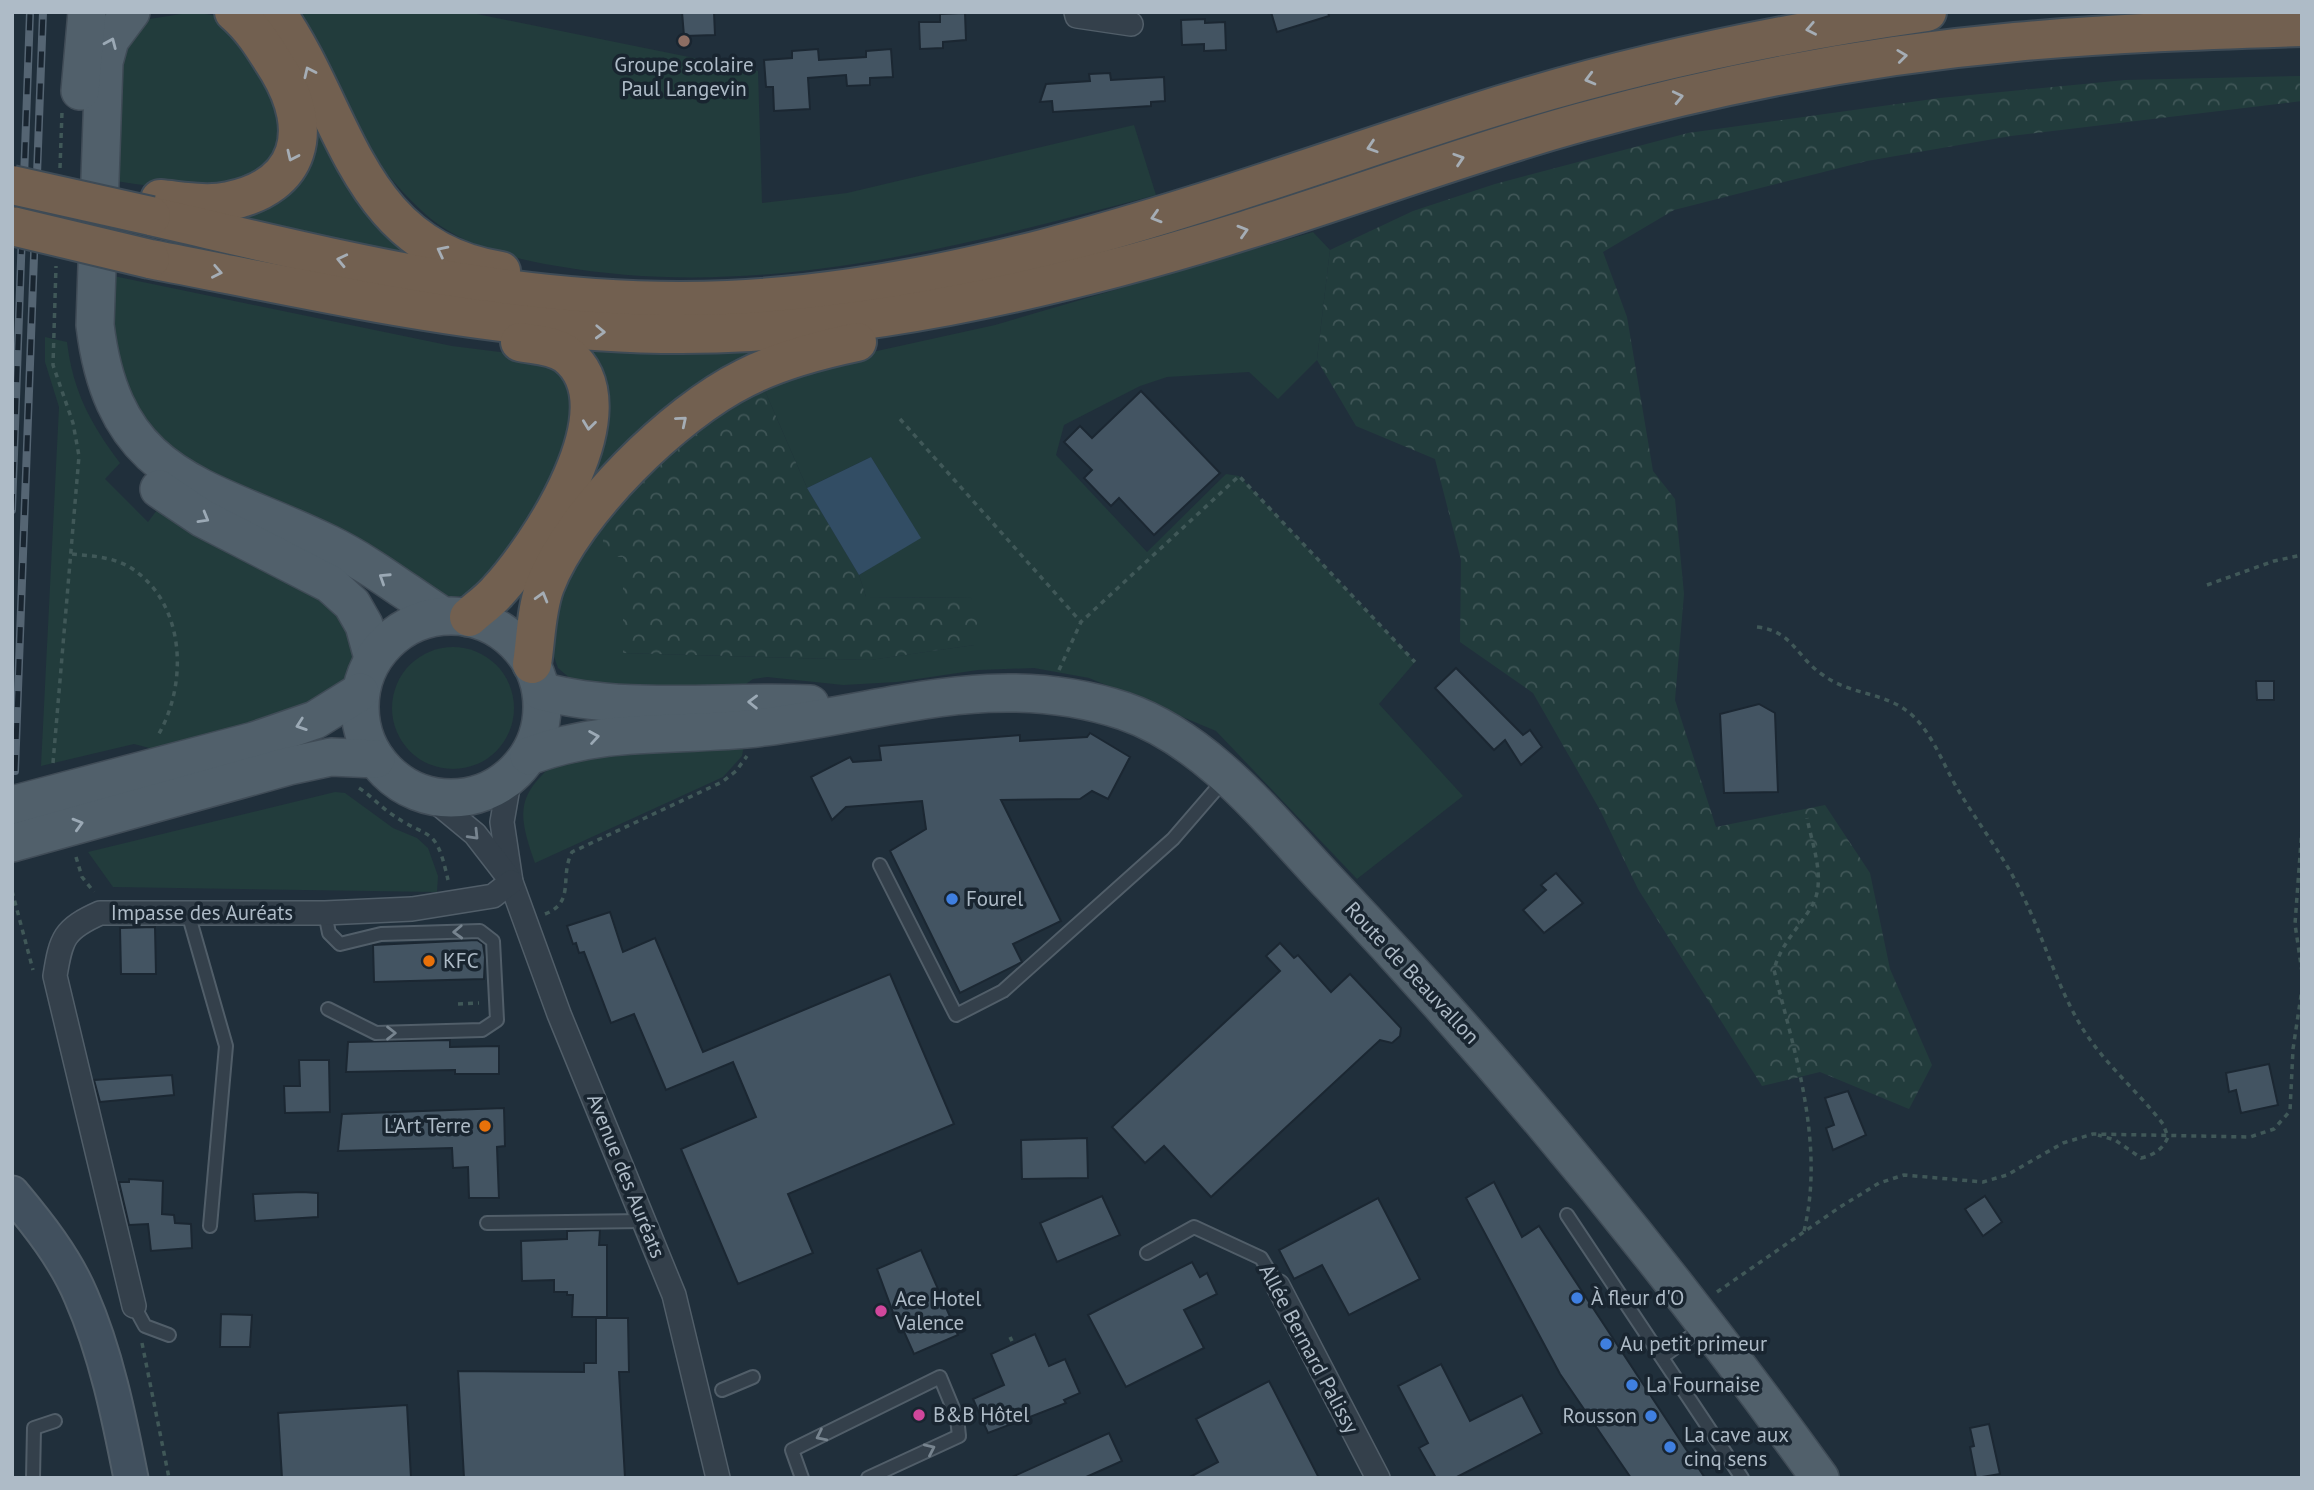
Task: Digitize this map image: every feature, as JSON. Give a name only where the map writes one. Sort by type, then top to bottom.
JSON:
[{"type":"highway","points":[[151,207],[228,202],[262,190],[278,178],[291,161],[300,130],[293,97],[254,31],[234,12]]},
{"type":"highway","points":[[276,12],[303,59],[331,120],[373,191],[395,217],[433,247],[480,267],[601,286],[725,300]]},
{"type":"highway","points":[[12,185],[57,184],[398,273],[474,287],[622,300],[725,300],[878,285],[1005,259],[1164,214],[1473,113],[1665,59],[1827,26],[1927,12]]},
{"type":"highway","points":[[537,678],[539,604],[556,561],[569,539],[600,500],[656,442],[718,394],[746,377],[822,349],[989,314],[1131,264],[1248,230],[1508,143],[1744,82],[1850,62],[2011,42],[2158,32],[2302,27]]},
{"type":"highway","points":[[32,236],[505,324],[615,332],[745,332],[855,322],[987,297],[1131,264]]},
{"type":"highway","points":[[290,286],[432,323],[553,348],[567,355],[583,379],[591,409],[590,428],[577,467],[515,569],[497,593],[455,616]]},
{"type":"main road","points":[[87,12],[81,54],[74,333],[79,366],[90,399],[102,426],[119,450],[163,492],[202,518],[330,584],[352,604],[364,625],[373,658]]},
{"type":"main road","points":[[131,12],[110,40],[104,62],[100,121],[95,325],[104,377],[120,415],[142,446],[170,471],[228,502],[330,544],[455,616],[495,626],[516,642],[537,678],[543,713],[538,735],[519,766]]},
{"type":"main road","points":[[364,772],[360,692],[373,658],[391,637],[414,622],[455,616]]},
{"type":"main road","points":[[537,678],[613,704],[749,701],[870,707]]},
{"type":"main road","points":[[12,805],[254,741],[316,720],[360,692]]},
{"type":"main road","name":"Route de Beauvallon","points":[[870,707],[977,693],[1048,694],[1090,702],[1139,718],[1186,744],[1226,777],[1390,948],[1531,1105],[1702,1316],[1821,1478]]},
{"type":"main road","points":[[12,843],[289,766],[331,757],[364,772],[391,776],[409,788],[429,796],[472,796],[492,788],[519,766],[578,739],[606,735],[750,729],[870,707]]},
{"type":"main road","points":[[12,1193],[42,1228],[81,1295],[105,1362],[131,1478]]},
{"type":"street","points":[[1076,12],[1077,16],[1131,24]]},
{"type":"street","name":"Avenue des Auréats","points":[[519,766],[502,822],[512,882],[559,1014],[674,1295],[718,1478]]},
{"type":"street","name":"Avenue des Auréats","points":[[429,796],[475,834],[512,882]]},
{"type":"street","name":"Impasse des Auréats","points":[[134,1306],[55,976],[60,944],[73,926],[100,913],[325,913],[452,894],[492,896],[512,882]]},
{"type":"street","name":"Allée Bernard Palissy","points":[[1278,1286],[1378,1478]]},
{"type":"lane","points":[[880,865],[956,1015],[1003,991],[1173,839],[1226,777]]},
{"type":"lane","points":[[188,913],[226,1046],[210,1226]]},
{"type":"lane","points":[[325,913],[329,933],[340,944],[381,934],[480,931],[494,941],[497,985],[497,1020],[482,1030],[376,1033],[328,1009]]},
{"type":"lane","points":[[1567,1215],[1742,1478]]},
{"type":"lane","points":[[487,1223],[645,1221]]},
{"type":"lane","name":"Allée Bernard Palissy","points":[[1147,1253],[1194,1227],[1261,1258],[1278,1286]]},
{"type":"lane","points":[[134,1306],[145,1326],[169,1335]]},
{"type":"lane","points":[[1661,1357],[1702,1316]]},
{"type":"lane","points":[[722,1390],[753,1377]]},
{"type":"lane","points":[[802,1478],[792,1450],[940,1377],[957,1419],[958,1436],[868,1478]]},
{"type":"lane","points":[[33,1478],[34,1428],[55,1421]]},
{"type":"path","points":[[57,184],[62,107]]},
{"type":"path","points":[[32,236],[53,365],[73,423],[79,456],[53,763]]},
{"type":"path","points":[[900,419],[1081,622]]},
{"type":"path","points":[[1048,694],[1081,622],[1238,476],[1415,662]]},
{"type":"path","points":[[72,554],[108,558],[134,570],[157,593],[171,617],[177,656],[174,688],[164,724],[151,743]]},
{"type":"path","points":[[2207,585],[2274,561],[2302,555]]},
{"type":"path","points":[[1757,627],[1773,629],[1786,637],[1819,673],[1837,685],[1882,695],[1900,705],[1916,719],[2023,894],[2081,1025],[2098,1052],[2159,1118],[2168,1137],[2164,1146],[2151,1156],[2141,1158],[2115,1140],[2093,1133]]},
{"type":"path","points":[[525,919],[557,909],[564,900],[567,861],[572,852],[722,782],[736,771],[748,752]]},
{"type":"path","points":[[364,772],[391,814],[433,835],[443,859],[452,894]]},
{"type":"path","points":[[1803,1233],[1809,1210],[1812,1161],[1806,1107],[1774,970],[1779,952],[1814,902],[1819,875],[1807,818]]},
{"type":"path","points":[[2302,828],[2295,924],[2302,972]]},
{"type":"path","points":[[76,857],[82,877],[90,889]]},
{"type":"path","points":[[1702,1316],[1803,1233],[1879,1183],[1904,1175],[1983,1182],[2007,1175],[2063,1143],[2093,1133],[2168,1137],[2250,1136],[2274,1129],[2290,1111],[2293,1049],[2302,989]]},
{"type":"path","points":[[476,997],[476,1004]]},
{"type":"path","points":[[458,1004],[483,1003]]},
{"type":"path","points":[[134,1306],[169,1478]]},
{"type":"green space","points":[[194,12],[217,16],[261,62],[285,131],[272,162],[266,170],[252,179],[212,188],[165,187],[107,179],[119,49],[143,20]]},
{"type":"green space","points":[[294,12],[467,12],[758,71],[762,203],[847,193],[1134,125],[1156,195],[935,249],[785,273],[709,277],[633,275],[539,263],[468,241],[436,223],[412,202],[370,151],[327,60]]},
{"type":"green space","points":[[2302,76],[2302,101],[2011,136],[1867,161],[1674,210],[1603,252],[1627,317],[1653,471],[1675,499],[1684,594],[1675,700],[1716,827],[1825,805],[1870,873],[1890,969],[1932,1065],[1909,1109],[1820,1072],[1762,1086],[1638,889],[1600,810],[1533,693],[1460,642],[1461,560],[1435,459],[1356,426],[1317,360],[1330,250],[1413,211],[1495,184],[1688,133],[1940,98],[2125,80]]},
{"type":"green space","points":[[326,130],[415,261],[248,222],[248,214],[315,131]]},
{"type":"green space","points":[[1313,232],[1330,250],[1317,360],[1278,399],[1249,372],[1167,377],[1140,386],[1064,425],[1056,455],[1147,552],[1226,474],[1239,476],[1415,662],[1379,704],[1463,796],[1357,879],[1216,731],[1089,678],[1034,668],[978,670],[897,682],[843,685],[767,677],[753,679],[739,689],[593,687],[572,680],[558,668],[550,646],[564,569],[603,521],[623,556],[623,653],[869,660],[974,645],[971,598],[866,597],[859,575],[920,537],[871,457],[807,488],[761,382],[818,364],[995,325]]},
{"type":"green space","points":[[104,274],[452,346],[548,358],[578,403],[564,459],[513,550],[473,594],[453,597],[434,595],[215,489],[124,404]]},
{"type":"green space","points":[[45,337],[67,342],[84,406],[120,463],[105,479],[148,522],[163,502],[340,611],[354,645],[353,659],[344,682],[319,706],[157,750],[134,744],[41,766],[59,407],[45,362]]},
{"type":"green space","points":[[773,343],[605,480],[588,472],[583,346]]},
{"type":"green space","points":[[761,382],[807,488],[859,575],[866,597],[971,598],[978,616],[974,645],[870,660],[623,653],[623,557],[603,557],[603,521],[716,411]]},
{"type":"green space","points":[[453,647],[476,651],[496,665],[510,685],[514,708],[510,731],[496,751],[476,765],[453,769],[430,765],[410,751],[396,731],[392,708],[396,685],[410,665],[430,651]]},
{"type":"green space","points":[[745,739],[742,756],[723,777],[535,863],[525,829],[524,804],[536,782],[561,758]]},
{"type":"green space","points":[[335,792],[345,793],[393,828],[417,838],[428,848],[438,876],[437,892],[113,887],[88,852]]},
{"type":"water","points":[[871,457],[921,538],[859,575],[807,488]]},
{"type":"building","points":[[682,12],[714,12],[715,35],[684,36]]},
{"type":"building","points":[[1271,12],[1328,12],[1329,16],[1277,32]]},
{"type":"building","points":[[965,13],[966,40],[943,42],[943,48],[920,49],[919,22],[940,22],[940,14]]},
{"type":"building","points":[[1205,19],[1205,23],[1225,22],[1226,50],[1204,51],[1204,44],[1182,45],[1181,20]]},
{"type":"building","points":[[818,49],[819,60],[866,57],[866,51],[891,49],[893,77],[870,78],[870,85],[847,86],[846,75],[808,78],[810,109],[774,111],[773,87],[766,87],[764,60],[792,58],[792,51]]},
{"type":"building","points":[[1110,73],[1111,80],[1164,77],[1165,101],[1151,102],[1151,106],[1053,112],[1052,101],[1040,102],[1046,84],[1090,81],[1089,74]]},
{"type":"building","points":[[1141,391],[1220,473],[1154,535],[1119,498],[1111,506],[1084,478],[1092,470],[1064,442],[1080,426],[1092,438]]},
{"type":"building","points":[[1456,668],[1523,735],[1530,730],[1542,747],[1521,765],[1505,740],[1494,750],[1435,688]]},
{"type":"building","points":[[2256,681],[2274,681],[2274,700],[2257,700]]},
{"type":"building","points":[[1759,704],[1775,713],[1778,792],[1724,793],[1720,714]]},
{"type":"building","name":"Fourel","points":[[1090,733],[1130,757],[1108,799],[1092,791],[1080,799],[1001,800],[1061,921],[1013,944],[1022,962],[960,993],[890,851],[926,829],[922,801],[846,807],[832,820],[811,777],[850,757],[853,762],[881,760],[879,746],[1020,735],[1020,741],[1087,737]]},
{"type":"building","points":[[1556,873],[1583,903],[1544,933],[1523,910],[1546,890],[1541,885]]},
{"type":"building","points":[[610,912],[623,952],[655,938],[703,1052],[890,974],[954,1124],[788,1194],[813,1253],[738,1284],[681,1149],[756,1117],[733,1062],[666,1090],[634,1014],[611,1023],[584,952],[579,953],[576,943],[573,944],[567,926]]},
{"type":"building","points":[[155,927],[156,974],[121,974],[120,928]]},
{"type":"building","points":[[477,940],[483,944],[484,979],[374,982],[373,945]]},
{"type":"building","points":[[1280,943],[1294,958],[1298,955],[1331,992],[1350,974],[1401,1028],[1400,1036],[1392,1043],[1380,1040],[1211,1197],[1164,1146],[1145,1163],[1112,1127],[1280,971],[1266,956]]},
{"type":"building","points":[[450,1040],[450,1047],[499,1046],[499,1074],[455,1074],[455,1070],[346,1072],[348,1042]]},
{"type":"building","points":[[299,1060],[329,1060],[330,1112],[285,1113],[284,1086],[300,1086]]},
{"type":"building","points":[[2269,1064],[2278,1105],[2241,1113],[2236,1090],[2229,1092],[2226,1073]]},
{"type":"building","points":[[172,1075],[174,1095],[100,1102],[94,1080]]},
{"type":"building","points":[[1848,1091],[1866,1135],[1833,1150],[1826,1128],[1834,1125],[1825,1098]]},
{"type":"building","points":[[504,1108],[505,1146],[497,1147],[499,1198],[469,1198],[468,1167],[453,1168],[452,1148],[338,1151],[342,1114]]},
{"type":"building","points":[[1087,1138],[1088,1178],[1022,1179],[1021,1140]]},
{"type":"building","points":[[129,1179],[163,1181],[162,1214],[174,1215],[175,1223],[191,1224],[192,1248],[151,1251],[148,1224],[129,1225],[119,1182],[129,1182]]},
{"type":"building","points":[[1494,1182],[1522,1237],[1539,1226],[1705,1478],[1631,1478],[1560,1374],[1466,1198]]},
{"type":"building","points":[[318,1193],[318,1217],[255,1221],[253,1194]]},
{"type":"building","points":[[1102,1196],[1120,1235],[1057,1262],[1040,1223]]},
{"type":"building","points":[[1985,1196],[2002,1222],[1983,1236],[1965,1209]]},
{"type":"building","points":[[1378,1198],[1420,1279],[1349,1315],[1322,1265],[1294,1279],[1279,1250]]},
{"type":"building","points":[[600,1230],[599,1245],[607,1245],[607,1317],[572,1317],[573,1295],[554,1292],[554,1280],[522,1281],[521,1241],[567,1239],[567,1231]]},
{"type":"building","points":[[921,1250],[958,1335],[914,1354],[901,1325],[898,1326],[877,1269]]},
{"type":"building","points":[[1192,1262],[1200,1277],[1207,1273],[1217,1294],[1184,1310],[1204,1348],[1126,1387],[1088,1315]]},
{"type":"building","points":[[221,1314],[252,1315],[250,1347],[220,1347]]},
{"type":"building","points":[[596,1318],[628,1318],[629,1372],[619,1372],[625,1478],[464,1478],[458,1371],[584,1372],[584,1363],[596,1363]]},
{"type":"building","points":[[1035,1334],[1049,1366],[1065,1359],[1080,1393],[1064,1400],[1066,1403],[988,1433],[973,1399],[1004,1385],[991,1354]]},
{"type":"building","points":[[1441,1364],[1470,1421],[1522,1395],[1542,1433],[1455,1478],[1436,1478],[1419,1448],[1428,1443],[1398,1386]]},
{"type":"building","points":[[1269,1381],[1319,1478],[1188,1478],[1218,1462],[1196,1419]]},
{"type":"building","points":[[407,1405],[411,1478],[282,1478],[278,1413]]},
{"type":"building","points":[[1989,1424],[2000,1474],[1976,1478],[1970,1447],[1974,1446],[1970,1428]]},
{"type":"building","points":[[1109,1433],[1122,1461],[1084,1478],[1010,1478]]},
{"type":"railway","points":[[12,510],[30,12]]},
{"type":"railway","points":[[15,771],[43,12]]},
{"type":"place","name":"Groupe scolaire Paul Langevin","points":[[684,41]]},
{"type":"place","name":"Fourel","points":[[952,899]]},
{"type":"place","name":"KFC","points":[[429,961]]},
{"type":"place","name":"L'Art Terre","points":[[485,1126]]},
{"type":"place","name":"À fleur d'O","points":[[1577,1298]]},
{"type":"place","name":"Ace Hotel Valence","points":[[881,1311]]},
{"type":"place","name":"Au petit primeur","points":[[1606,1344]]},
{"type":"place","name":"La Fournaise","points":[[1632,1385]]},
{"type":"place","name":"B&B Hôtel","points":[[919,1415]]},
{"type":"place","name":"Rousson","points":[[1651,1416]]},
{"type":"place","name":"La cave aux cinq sens","points":[[1670,1447]]}]
